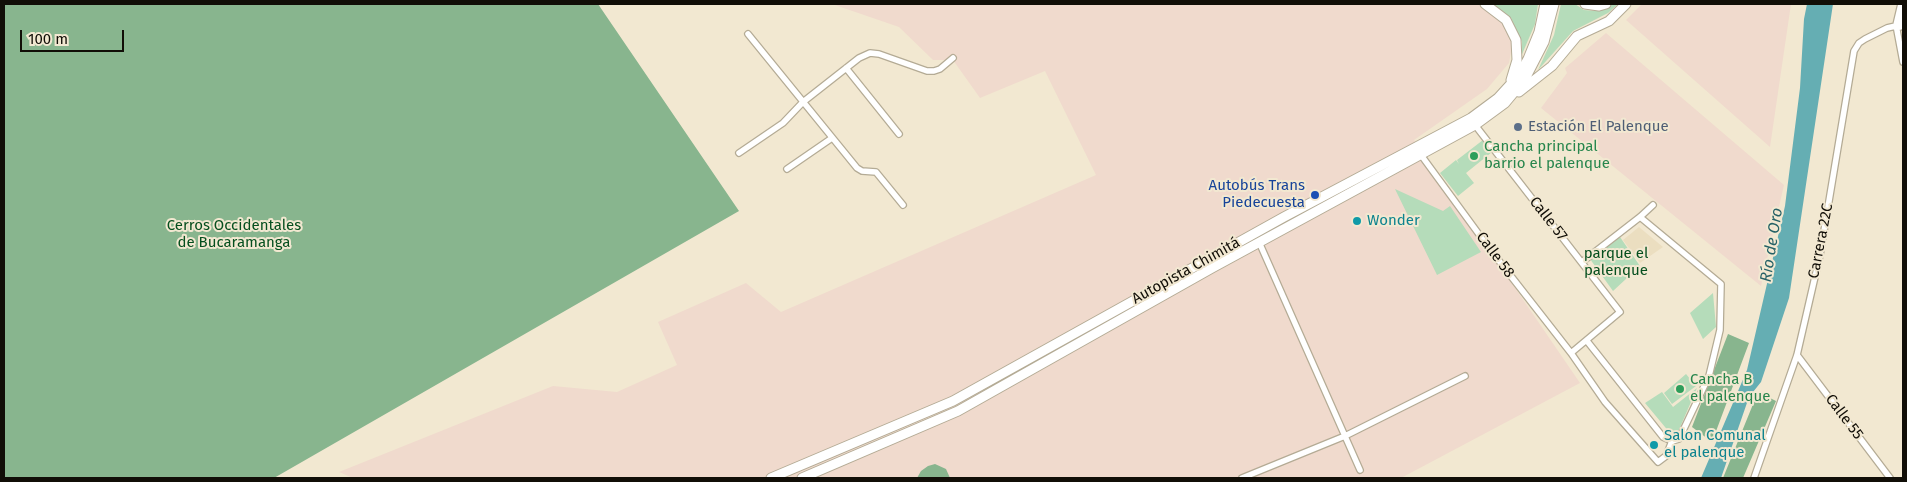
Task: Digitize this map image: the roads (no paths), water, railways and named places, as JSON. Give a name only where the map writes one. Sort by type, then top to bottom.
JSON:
[{"type":"highway","points":[[1485,4],[1506,20],[1516,40],[1517,60],[1508,88]]},
{"type":"highway","name":"Autopista Chimitá","points":[[771,478],[953,401],[1300,208],[1471,118],[1498,98],[1519,75],[1539,32],[1545,4]]},
{"type":"highway","name":"Autopista Chimitá","points":[[802,478],[958,411],[1259,242],[1475,125],[1505,103],[1526,79],[1549,30],[1554,4]]},
{"type":"highway","points":[[1585,4],[1599,6],[1606,4]]},
{"type":"highway","points":[[1505,103],[1552,66],[1577,36],[1609,21],[1626,4]]},
{"type":"street","points":[[1901,4],[1897,33],[1903,62]]},
{"type":"street","points":[[1898,25],[1903,14]]},
{"type":"street","name":"Carrera 22C","points":[[1754,478],[1797,355],[1820,256],[1854,51],[1859,43],[1865,39],[1898,25]]},
{"type":"street","points":[[748,34],[857,168],[862,171],[876,172],[904,205]]},
{"type":"street","points":[[739,154],[783,123],[803,102],[858,58],[870,53],[879,54],[926,72],[934,72],[940,69],[953,58]]},
{"type":"street","points":[[846,68],[900,134]]},
{"type":"street","name":"Calle 57","points":[[1475,125],[1620,312],[1587,341]]},
{"type":"street","points":[[787,169],[832,138]]},
{"type":"street","name":"Calle 58","points":[[1421,154],[1489,248],[1571,353],[1605,402],[1658,462],[1666,456],[1672,441]]},
{"type":"street","points":[[1582,262],[1653,205]]},
{"type":"street","points":[[1571,353],[1587,341],[1663,437],[1672,441],[1679,439],[1709,376],[1720,330],[1721,284],[1640,217]]},
{"type":"street","points":[[1259,242],[1360,470]]},
{"type":"street","name":"Calle 55","points":[[1797,355],[1890,478]]},
{"type":"street","points":[[1242,478],[1345,436],[1465,376]]},
{"type":"water","points":[[1807,4],[1833,4],[1789,298],[1761,382],[1749,397],[1721,478],[1701,478],[1747,370],[1785,206],[1800,88],[1804,19]]},
{"type":"place","name":"Estación El Palenque","points":[[1518,127]]},
{"type":"place","name":"Cancha principal barrio el palenque","points":[[1474,156]]},
{"type":"place","name":"Autobús Trans Piedecuesta","points":[[1315,195]]},
{"type":"place","name":"Wonder","points":[[1357,221]]},
{"type":"place","name":"Cancha B el palenque","points":[[1680,389]]},
{"type":"place","name":"Salon Comunal el palenque","points":[[1654,445]]},
{"type":"park label","name":"Cerros Occidentales de Bucaramanga","points":[[234,234]]},
{"type":"park label","name":"parque el palenque","points":[[1616,262]]},
{"type":"water label","name":"Río de Oro","points":[[1772,245]]}]
